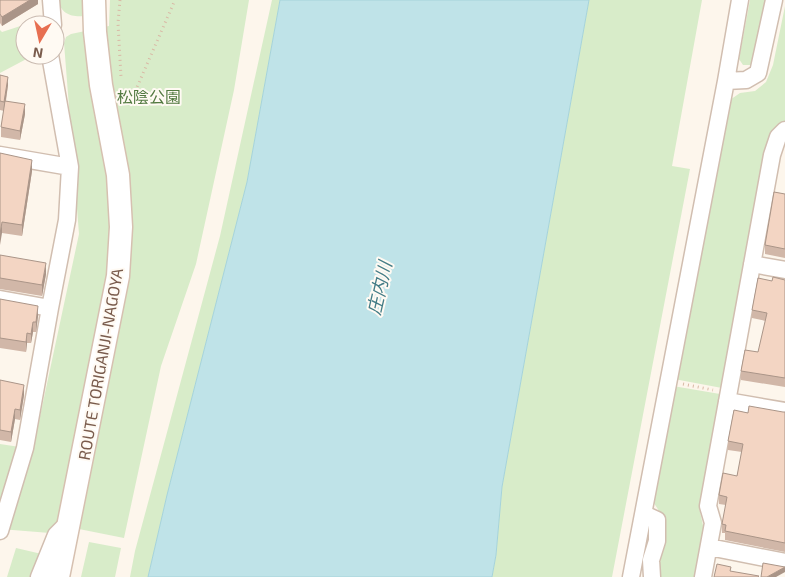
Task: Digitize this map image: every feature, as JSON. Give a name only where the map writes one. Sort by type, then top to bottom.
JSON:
[{"type":"main road","name":"ROUTE TORIGANJI-NAGOYA","points":[[58,577],[118,276],[121,227],[118,175],[99,67],[94,0]]},
{"type":"street","points":[[51,0],[52,15]]},
{"type":"street","points":[[632,577],[740,0]]},
{"type":"street","points":[[726,80],[746,80],[758,72],[774,0]]},
{"type":"street","points":[[0,531],[25,448],[67,220],[70,167],[52,65]]},
{"type":"street","points":[[703,577],[713,522],[708,506],[727,396],[772,155],[778,137],[785,130]]},
{"type":"street","points":[[0,155],[70,167]]},
{"type":"street","points":[[752,264],[785,270]]},
{"type":"street","points":[[0,299],[50,308]]},
{"type":"street","points":[[727,396],[785,411]]},
{"type":"street","points":[[644,514],[657,520],[657,541],[651,560],[652,577]]},
{"type":"street","points":[[39,577],[56,535],[70,522]]},
{"type":"street","points":[[709,547],[785,562]]},
{"type":"path","points":[[120,0],[118,23],[122,80]]},
{"type":"path","points":[[122,99],[126,103],[131,101],[174,0]]},
{"type":"path","points":[[670,382],[727,396]]},
{"type":"green space","points":[[59,0],[84,0],[83,16],[67,14],[62,9]]},
{"type":"green space","name":"松陰公園","points":[[110,0],[249,0],[234,90],[196,264],[161,366],[124,538],[79,529],[69,509],[50,533],[0,529],[0,444],[33,449],[79,234],[65,40],[71,34],[109,26]]},
{"type":"green space","points":[[272,0],[280,0],[247,182],[167,495],[148,577],[130,577],[135,551],[220,236]]},
{"type":"green space","points":[[589,0],[702,0],[672,166],[690,169],[612,577],[492,577],[496,555],[502,487]]},
{"type":"green space","points":[[750,0],[765,0],[754,60],[751,65],[743,65],[739,59]]},
{"type":"green space","points":[[785,6],[785,121],[778,129],[722,388],[674,379],[727,102],[740,93],[755,91],[766,82],[773,65]]},
{"type":"green space","points":[[15,28],[15,65],[0,73],[0,30],[2,32]]},
{"type":"green space","points":[[673,386],[720,394],[699,507],[704,530],[695,577],[658,577],[657,560],[663,544],[666,522],[652,500]]},
{"type":"green space","points":[[89,542],[121,548],[115,577],[81,577]]},
{"type":"green space","points":[[16,548],[46,555],[36,577],[7,577]]},
{"type":"water","name":"庄内川","points":[[280,0],[589,0],[502,487],[496,555],[492,577],[148,577],[167,495],[247,182]]},
{"type":"building","points":[[0,0],[30,0],[2,17],[0,14]]},
{"type":"building","points":[[0,75],[8,77],[4,102],[0,101]]},
{"type":"building","points":[[5,101],[25,104],[20,131],[1,127]]},
{"type":"building","points":[[0,153],[32,160],[22,225],[2,222],[0,234]]},
{"type":"building","points":[[774,192],[785,194],[785,249],[765,245]]},
{"type":"building","points":[[0,255],[46,263],[42,285],[0,278]]},
{"type":"building","points":[[773,277],[785,280],[785,378],[741,371],[745,350],[758,352],[767,313],[752,310],[758,278],[772,281]]},
{"type":"building","points":[[0,299],[38,306],[36,322],[33,322],[31,334],[27,333],[26,342],[0,338]]},
{"type":"building","points":[[0,380],[24,385],[20,410],[15,409],[11,432],[0,430]]},
{"type":"building","points":[[749,406],[785,412],[785,543],[725,531],[726,525],[722,524],[727,497],[719,495],[723,473],[737,476],[743,444],[728,441],[734,410],[748,413]]},
{"type":"building","points":[[763,563],[785,567],[767,577],[761,577]]},
{"type":"building","points":[[717,564],[731,567],[730,571],[759,576],[714,577]]}]
